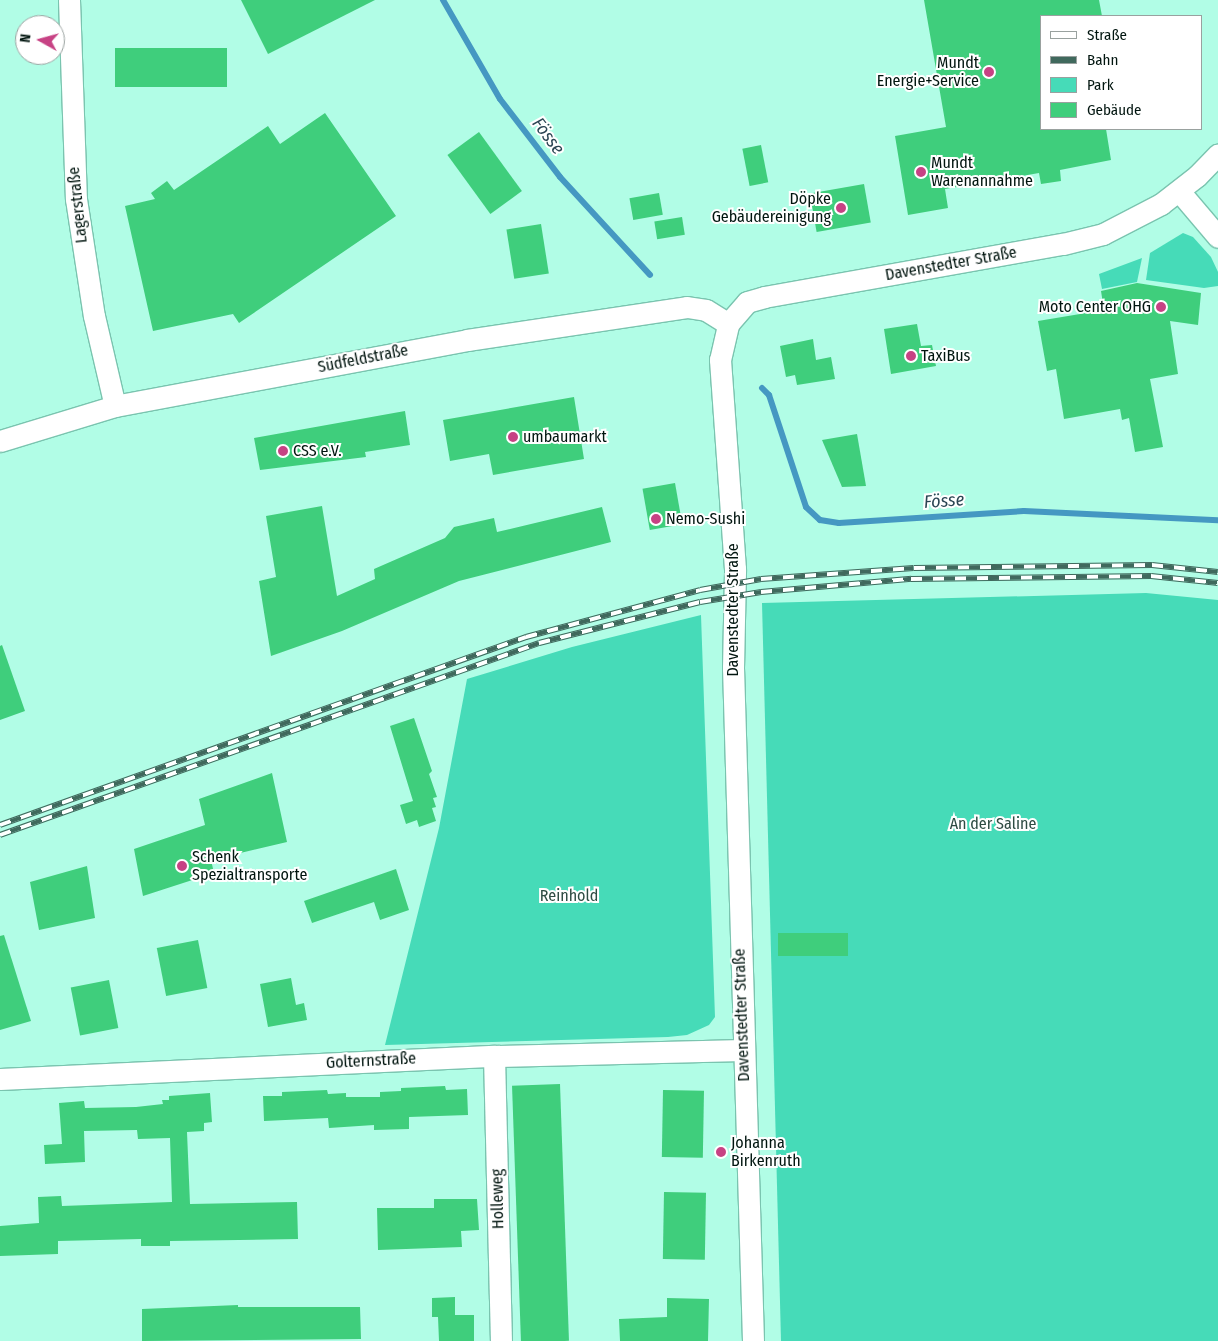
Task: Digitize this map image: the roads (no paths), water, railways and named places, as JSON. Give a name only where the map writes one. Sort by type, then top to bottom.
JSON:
[{"type":"street","name":"Lagerstraße","points":[[69,0],[76,199],[94,316],[115,406]]},
{"type":"street","name":"Davenstedter Straße","points":[[753,1341],[733,668],[735,569],[720,360],[728,324],[747,302],[764,297],[1063,244],[1103,234],[1140,217],[1179,191],[1218,154]]},
{"type":"street","points":[[1179,191],[1218,237]]},
{"type":"street","name":"Südfeldstraße","points":[[0,441],[115,406],[409,350],[687,307],[706,310],[728,324]]},
{"type":"street","name":"Golternstraße","points":[[0,1079],[494,1056],[743,1050]]},
{"type":"street","name":"Holleweg","points":[[494,1056],[501,1341]]},
{"type":"waterway","name":"Fösse","points":[[443,0],[500,99],[560,177],[650,275]]},
{"type":"waterway","name":"Fösse","points":[[762,388],[769,395],[806,507],[820,520],[839,523],[1024,511],[1218,520]]},
{"type":"railway","points":[[0,825],[526,637],[700,590],[761,579],[914,568],[1152,565],[1218,572]]},
{"type":"railway","points":[[0,835],[539,643],[700,602],[761,592],[911,579],[1151,576],[1218,583]]},
{"type":"place","name":"Mundt Energie+Service","points":[[989,72]]},
{"type":"place","name":"Mundt Warenannahme","points":[[921,172]]},
{"type":"place","name":"Döpke Gebäudereinigung","points":[[841,208]]},
{"type":"place","name":"Moto Center OHG","points":[[1161,307]]},
{"type":"place","name":"TaxiBus","points":[[911,356]]},
{"type":"place","name":"umbaumarkt","points":[[513,437]]},
{"type":"place","name":"CSS e.V.","points":[[283,451]]},
{"type":"place","name":"Nemo-Sushi","points":[[656,519]]},
{"type":"place","name":"Schenk Spezialtransporte","points":[[182,866]]},
{"type":"place","name":"Johanna Birkenruth","points":[[721,1152]]},
{"type":"park label","name":"An der Saline","points":[[993,824]]},
{"type":"park label","name":"Reinhold","points":[[569,896]]}]
